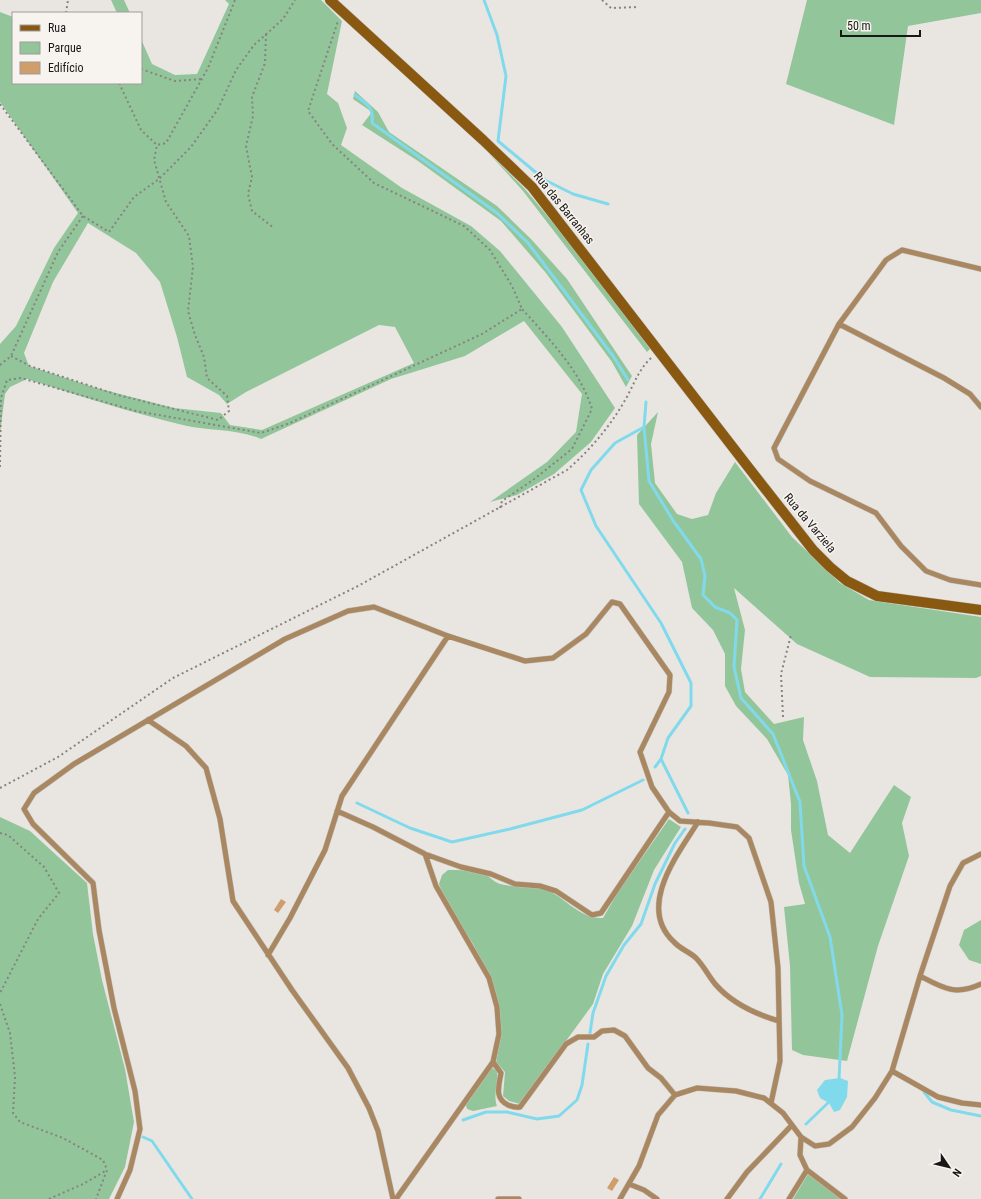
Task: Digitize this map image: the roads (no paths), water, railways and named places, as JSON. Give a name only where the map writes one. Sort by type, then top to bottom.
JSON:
[{"type":"main road","name":"Rua das Barranhas","points":[[330,0],[478,135],[532,187],[745,463]]},
{"type":"main road","name":"Rua da Varziela","points":[[745,463],[813,550],[847,580],[877,596],[981,610]]},
{"type":"lane","points":[[981,269],[902,250],[886,260],[838,324],[774,448],[778,459],[810,481],[876,513],[901,546],[926,571],[950,580],[981,585]]},
{"type":"lane","points":[[838,324],[944,378],[970,394],[981,407]]},
{"type":"lane","points":[[117,1199],[130,1170],[140,1129],[135,1091],[114,1008],[99,930],[93,883],[33,824],[24,809],[34,793],[63,772],[285,639],[348,611],[374,607],[448,636],[525,660],[553,658],[586,634],[612,602],[620,604],[670,675],[669,692],[640,752],[652,787],[669,812],[680,821],[698,822],[737,828],[749,838],[771,902],[778,968],[780,1061],[771,1103]]},
{"type":"lane","points":[[268,955],[290,918],[325,850],[336,811],[342,796],[448,636]]},
{"type":"lane","points":[[148,720],[186,746],[206,768],[220,819],[233,901],[268,955],[348,1068],[369,1108],[378,1131],[394,1199]]},
{"type":"lane","points":[[336,811],[373,826],[425,854],[461,867],[491,874],[515,884],[540,886],[556,891],[592,915],[601,913],[669,812]]},
{"type":"lane","points":[[698,822],[667,871],[657,908],[663,929],[673,942],[696,958],[716,985],[727,996],[755,1014],[779,1021]]},
{"type":"lane","points":[[394,1199],[493,1062],[499,1034],[497,1006],[489,978],[436,886],[425,854]]},
{"type":"lane","points":[[620,1199],[638,1166],[658,1115],[675,1095],[697,1088],[736,1091],[764,1098],[783,1113],[801,1137],[815,1146],[829,1144],[852,1127],[875,1098],[892,1071],[920,976],[950,886],[964,863],[981,854]]},
{"type":"lane","points":[[920,976],[949,990],[968,990],[981,984]]},
{"type":"lane","points":[[493,1062],[501,1073],[498,1096],[501,1102],[514,1108],[520,1107],[566,1044],[578,1037],[594,1037],[602,1031],[614,1030],[625,1036],[648,1068],[661,1078],[675,1095]]},
{"type":"lane","points":[[892,1071],[938,1097],[962,1103],[981,1105]]},
{"type":"lane","points":[[727,1199],[747,1172],[792,1125]]},
{"type":"lane","points":[[801,1137],[800,1155],[807,1170],[845,1199]]},
{"type":"lane","points":[[789,1199],[807,1170]]},
{"type":"lane","points":[[629,1184],[644,1190],[657,1199]]},
{"type":"lane","points":[[498,1199],[519,1199]]},
{"type":"water","points":[[840,1078],[848,1081],[847,1097],[840,1110],[834,1112],[829,1103],[820,1098],[817,1090],[825,1080]]},
{"type":"waterway","points":[[484,0],[497,35],[506,76],[498,141],[545,180],[573,194],[608,204]]},
{"type":"waterway","points":[[355,95],[371,109],[372,123],[497,213],[528,243],[613,356],[628,380]]},
{"type":"waterway","points":[[646,402],[644,427],[649,481],[674,522],[701,559],[705,576],[703,595],[715,607],[730,613],[737,620],[734,667],[741,698],[773,734],[800,802],[804,866],[830,937],[842,1015],[839,1080]]},
{"type":"waterway","points":[[644,427],[615,443],[591,470],[581,490],[596,526],[661,623],[691,683],[691,706],[668,738],[661,759],[688,813]]},
{"type":"waterway","points":[[655,767],[661,759]]},
{"type":"waterway","points":[[357,803],[410,828],[452,842],[510,829],[582,810],[643,780]]},
{"type":"waterway","points":[[590,1033],[593,1013],[606,976],[624,945],[641,924],[655,884],[675,843],[685,829]]},
{"type":"waterway","points":[[463,1120],[486,1112],[507,1112],[537,1119],[559,1116],[577,1100],[582,1085],[588,1044]]},
{"type":"waterway","points":[[924,1092],[932,1102],[951,1110],[981,1116]]},
{"type":"waterway","points":[[806,1124],[831,1100]]},
{"type":"waterway","points":[[143,1137],[152,1141],[192,1199]]},
{"type":"waterway","points":[[760,1199],[781,1164]]}]
